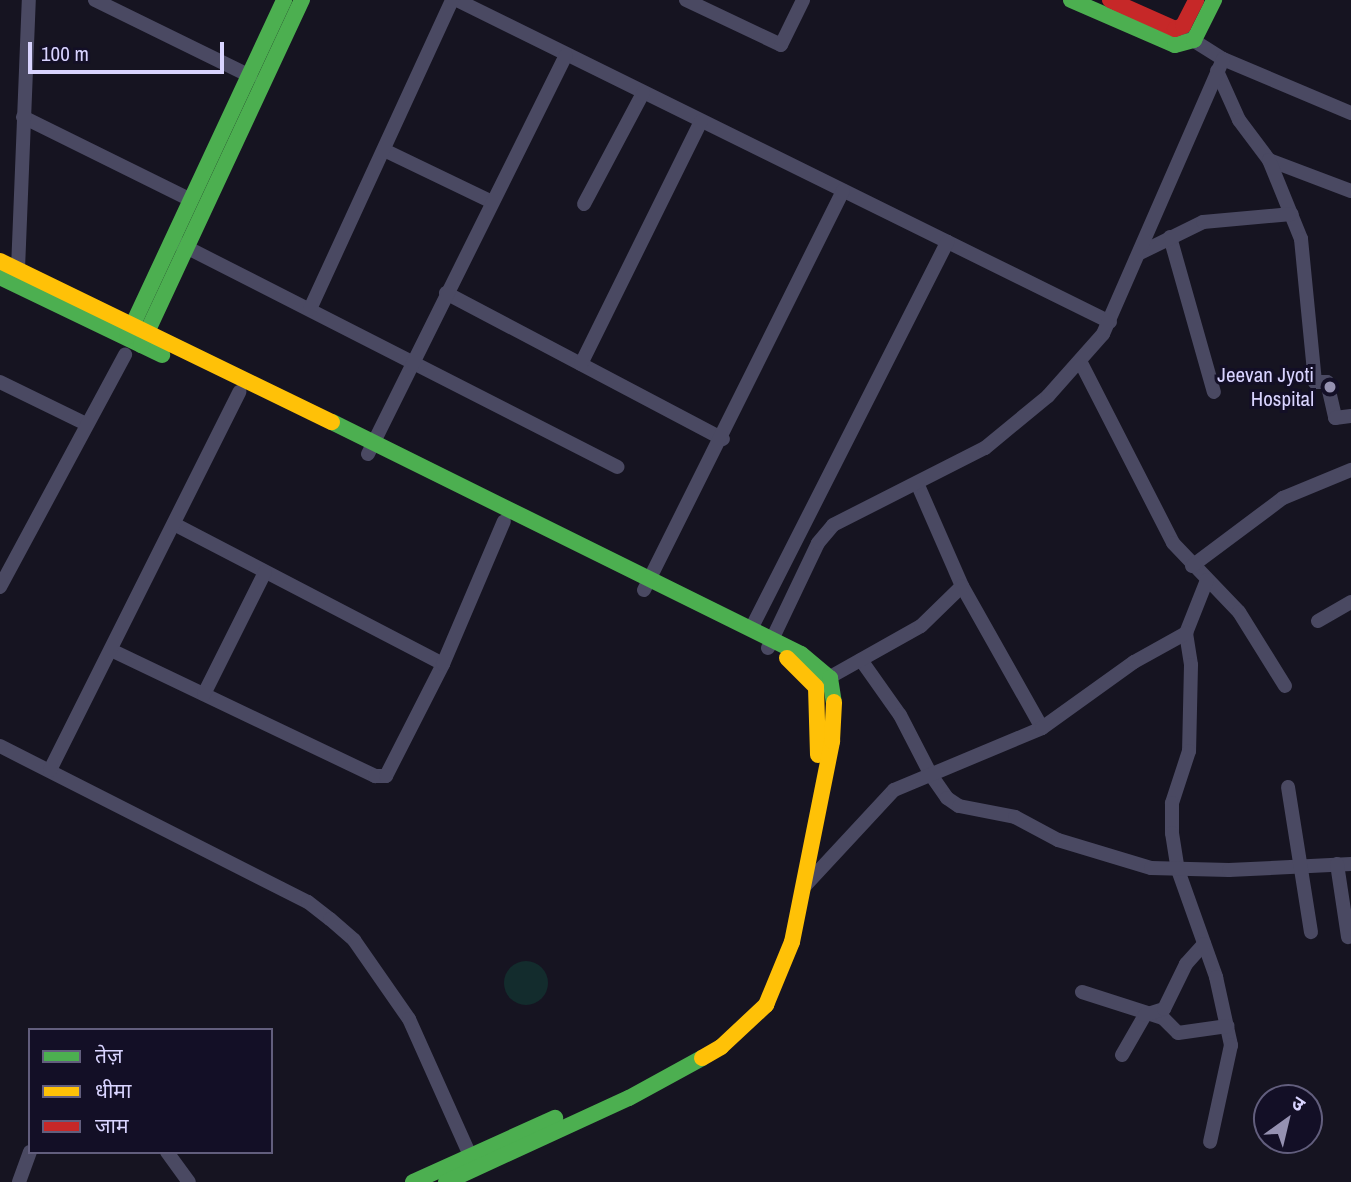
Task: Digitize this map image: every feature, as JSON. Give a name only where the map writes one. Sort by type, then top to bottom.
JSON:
[{"type":"street","points":[[18,269],[29,0]]},
{"type":"street","points":[[95,0],[250,76]]},
{"type":"street","points":[[137,335],[172,241],[284,0]]},
{"type":"street","points":[[0,586],[84,423],[189,248],[302,0]]},
{"type":"street","points":[[310,309],[455,0],[1110,322]]},
{"type":"street","points":[[686,0],[781,45],[803,0]]},
{"type":"street","points":[[1071,0],[1162,41],[1183,45],[1194,40],[1214,0]]},
{"type":"street","points":[[1110,0],[1194,40],[1220,65],[1351,113]]},
{"type":"street","points":[[1175,29],[1183,26],[1196,0]]},
{"type":"street","points":[[370,449],[411,361],[566,55]]},
{"type":"street","points":[[1220,65],[1239,120],[1269,160],[1301,239],[1315,382],[1327,382],[1335,418],[1351,415]]},
{"type":"street","points":[[771,643],[825,533],[885,497],[985,448],[1035,408],[1080,361],[1110,322],[1220,65]]},
{"type":"street","points":[[584,204],[643,93]]},
{"type":"street","points":[[23,117],[191,200]]},
{"type":"street","points":[[581,364],[701,121]]},
{"type":"street","points":[[384,150],[492,202]]},
{"type":"street","points":[[1269,160],[1351,191]]},
{"type":"street","points":[[647,585],[723,439],[843,191]]},
{"type":"street","points":[[1140,253],[1203,222],[1292,214]]},
{"type":"street","points":[[1170,237],[1214,393]]},
{"type":"street","points":[[172,241],[617,467]]},
{"type":"street","points":[[752,627],[947,242]]},
{"type":"street","points":[[0,261],[239,392],[370,449],[504,521],[771,643],[801,654],[830,678],[836,713],[802,889],[772,981]]},
{"type":"street","points":[[0,277],[137,335],[647,585],[752,627],[801,668],[814,685],[820,736],[817,761],[789,913],[766,1005],[722,1047],[629,1098],[473,1161],[413,1182]]},
{"type":"street","points":[[446,293],[723,439]]},
{"type":"street","points":[[1080,361],[1128,460],[1173,543],[1192,566],[1239,612],[1285,686]]},
{"type":"street","points":[[0,382],[84,423]]},
{"type":"street","points":[[50,770],[239,392]]},
{"type":"street","points":[[1192,566],[1290,494],[1351,470]]},
{"type":"street","points":[[917,483],[962,586],[1042,728]]},
{"type":"street","points":[[111,650],[381,777],[390,772],[443,664],[504,521]]},
{"type":"street","points":[[174,524],[443,664]]},
{"type":"street","points":[[204,694],[265,572]]},
{"type":"street","points":[[1207,580],[1185,633],[1191,665],[1189,751],[1172,803],[1178,870],[1204,944],[1228,1026],[1231,1056],[1210,1142]]},
{"type":"street","points":[[814,685],[921,626],[962,586]]},
{"type":"street","points":[[1318,621],[1351,602]]},
{"type":"street","points":[[802,889],[886,797],[1042,728],[1134,662],[1185,633]]},
{"type":"street","points":[[861,660],[900,715],[931,775],[947,798],[959,806],[1015,817],[1058,840],[1125,861],[1178,870],[1344,864],[1348,937]]},
{"type":"street","points":[[0,746],[309,902],[354,940],[409,1019],[473,1161]]},
{"type":"street","points":[[1288,787],[1298,864],[1311,932]]},
{"type":"street","points":[[1122,1055],[1150,1013],[1164,1009],[1186,964],[1204,944]]},
{"type":"street","points":[[1082,992],[1150,1013],[1167,1021],[1178,1033],[1228,1026]]},
{"type":"street","points":[[19,1182],[29,1154]]},
{"type":"street","points":[[168,1154],[189,1182]]},
{"type":"street","points":[[446,1182],[473,1161]]},
{"type":"green space","points":[[526,961],[542,967],[548,983],[542,999],[526,1005],[510,999],[504,983],[510,967]]},
{"type":"traffic: fast","points":[[127,337],[284,0]]},
{"type":"traffic: fast","points":[[141,345],[302,0]]},
{"type":"traffic: fast","points":[[1071,0],[1175,45],[1194,40],[1214,0]]},
{"type":"traffic: fast","points":[[0,277],[162,355]]},
{"type":"traffic: fast","points":[[332,422],[801,654],[830,678],[834,702]]},
{"type":"traffic: fast","points":[[446,1182],[629,1098],[702,1058]]},
{"type":"traffic: fast","points":[[413,1182],[555,1118]]},
{"type":"traffic: slow","points":[[0,261],[332,422]]},
{"type":"traffic: slow","points":[[787,658],[816,687],[818,755]]},
{"type":"traffic: slow","points":[[702,1058],[721,1047],[766,1005],[792,942],[832,741],[834,702]]},
{"type":"traffic: jam","points":[[1110,0],[1175,29],[1183,26],[1196,0]]},
{"type":"place","name":"Jeevan Jyoti Hospital","points":[[1330,387]]}]
